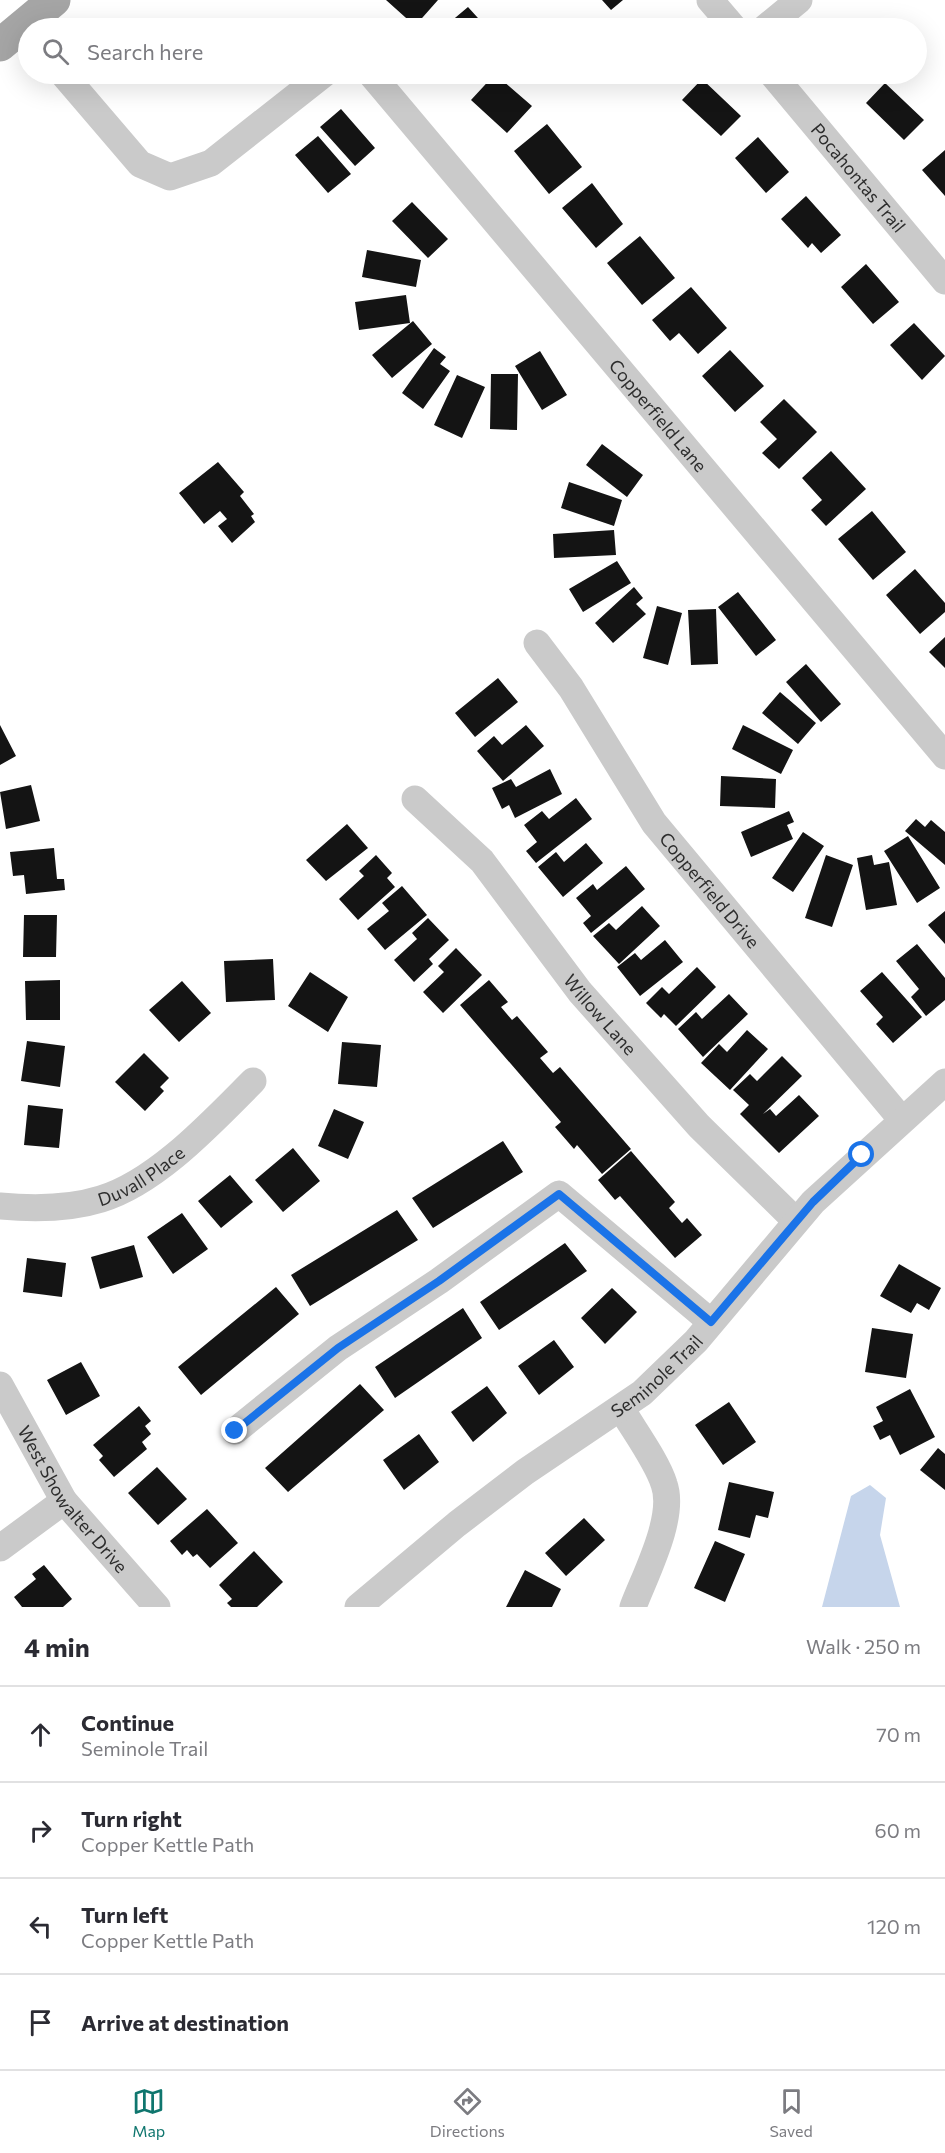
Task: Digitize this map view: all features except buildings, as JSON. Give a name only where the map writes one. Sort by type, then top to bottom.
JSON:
[{"type":"main road","points":[[34,18],[54,0]]},
{"type":"street","points":[[710,0],[725,18]]},
{"type":"street","points":[[777,18],[799,0]]},
{"type":"street","points":[[72,84],[142,165],[170,177],[211,163],[311,84]]},
{"type":"street","name":"Copperfield Lane","points":[[379,84],[945,756]]},
{"type":"street","name":"Pocahontas Trail","points":[[780,84],[945,281]]},
{"type":"street","name":"Copperfield Drive","points":[[537,643],[571,688],[654,823],[902,1120]]},
{"type":"street","name":"Willow Lane","points":[[415,799],[482,861],[580,992],[699,1126],[796,1221]]},
{"type":"street","name":"Duvall Place","points":[[0,1206],[56,1207],[101,1199],[129,1187],[187,1143],[253,1082]]},
{"type":"street","name":"Seminole Trail","points":[[358,1607],[457,1524],[525,1472],[621,1408],[649,1386],[711,1322],[796,1221],[837,1178],[945,1082]]},
{"type":"street","points":[[235,1431],[338,1348],[439,1281],[559,1194],[711,1322]]},
{"type":"street","name":"West Showalter Drive","points":[[0,1385],[64,1501],[157,1607]]},
{"type":"street","points":[[621,1408],[664,1483],[667,1498],[667,1516],[633,1607]]},
{"type":"street","points":[[0,1548],[64,1501]]},
{"type":"water","points":[[870,1485],[886,1498],[880,1535],[900,1607],[822,1607],[851,1496]]},
{"type":"route","points":[[235,1431],[338,1348],[439,1281],[559,1194],[711,1322],[813,1202],[862,1155]]}]
